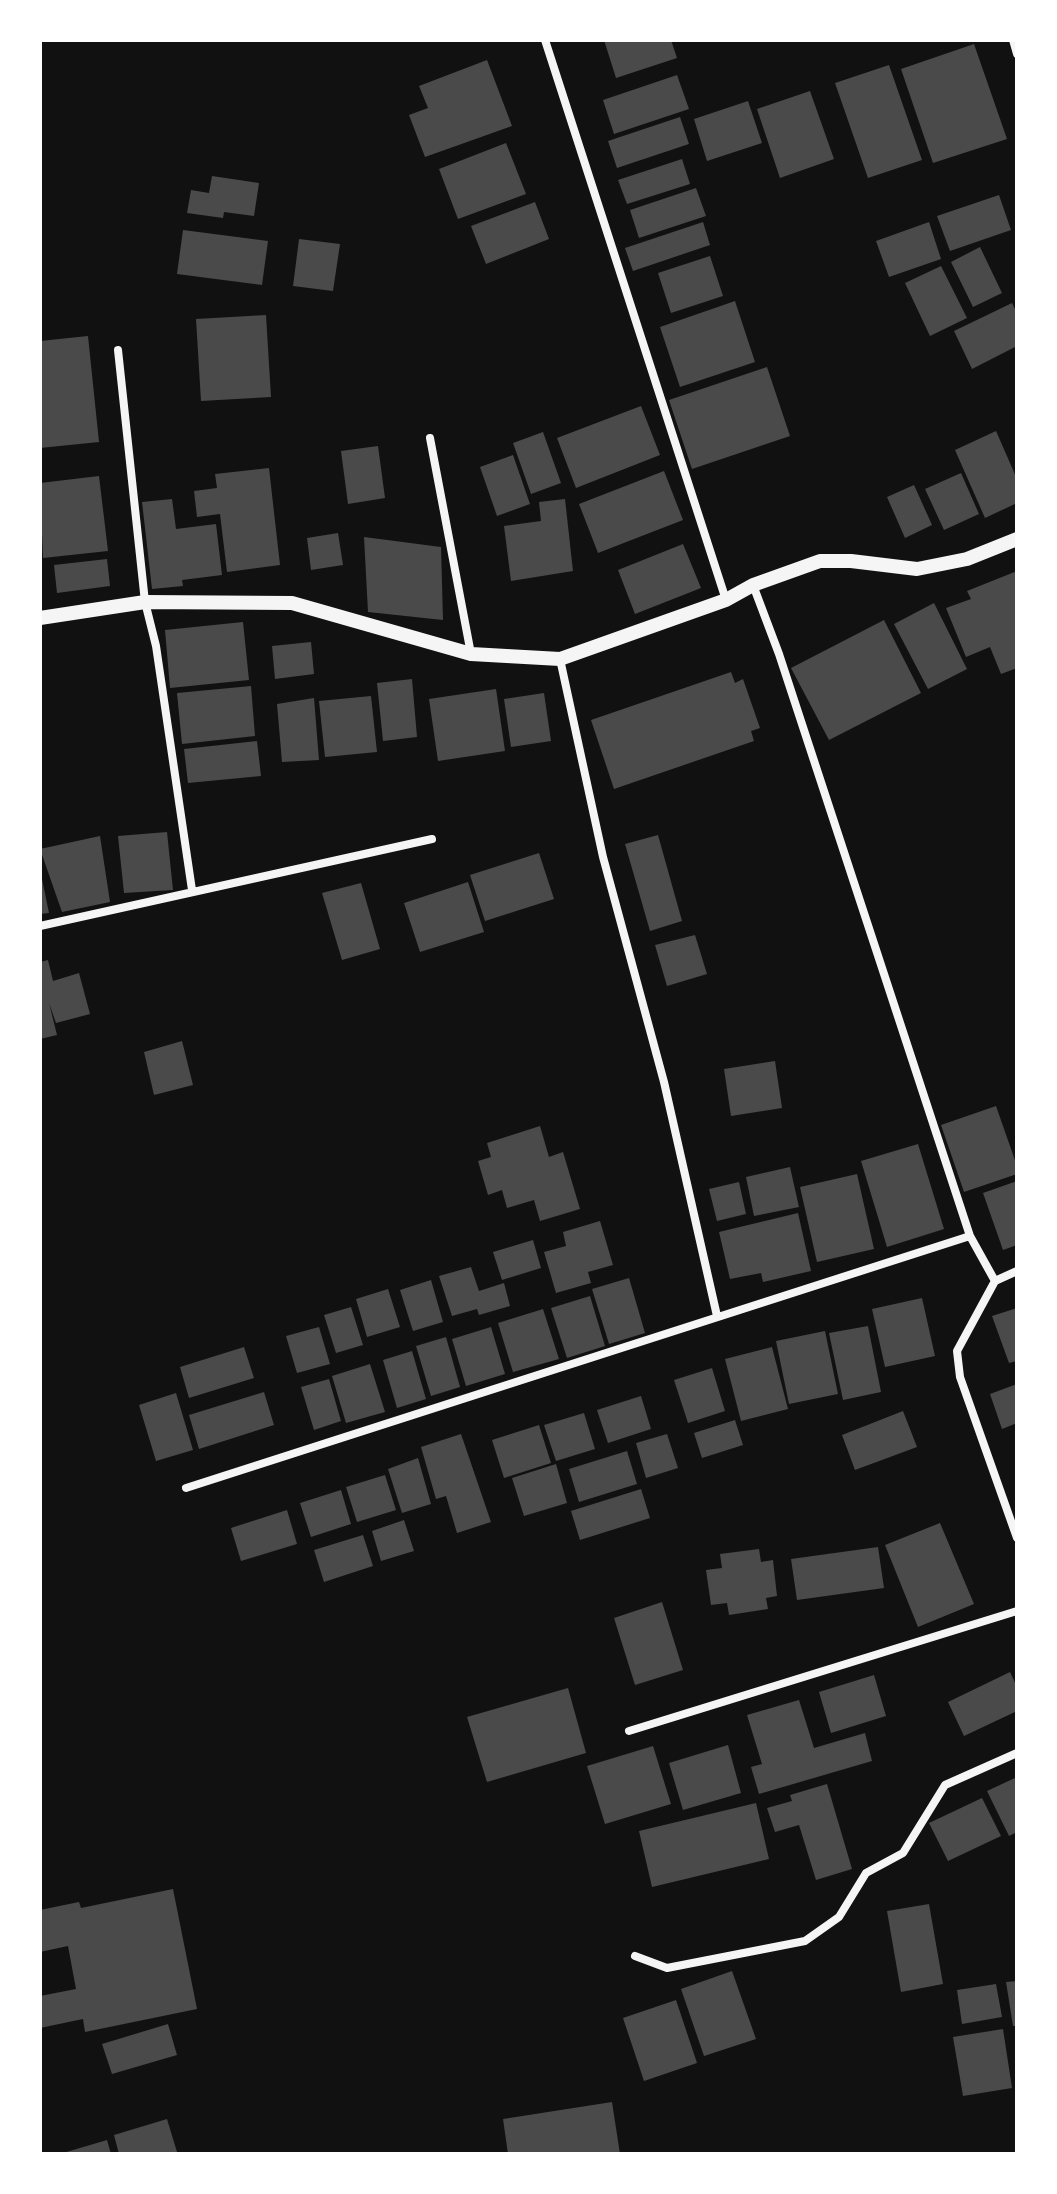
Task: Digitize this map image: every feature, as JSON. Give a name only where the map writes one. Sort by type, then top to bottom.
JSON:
[{"type":"street","points":[[545,40],[726,600]]},
{"type":"street","points":[[1013,40],[1017,54]]},
{"type":"street","points":[[118,350],[145,602],[156,646],[192,890]]},
{"type":"street","points":[[430,438],[471,654]]},
{"type":"street","points":[[40,618],[145,602],[292,603],[471,654],[560,659],[726,600],[753,585],[820,561],[851,561],[917,569],[967,559],[1017,539]]},
{"type":"street","points":[[753,585],[779,654],[970,1236],[995,1281]]},
{"type":"street","points":[[560,659],[603,857],[664,1082],[717,1316]]},
{"type":"street","points":[[40,926],[432,839]]},
{"type":"street","points":[[186,1488],[970,1236]]},
{"type":"street","points":[[1017,1271],[995,1281],[957,1351],[960,1377],[1017,1538]]},
{"type":"street","points":[[629,1731],[1017,1611]]},
{"type":"street","points":[[635,1956],[667,1968],[805,1941],[839,1917],[866,1873],[903,1853],[945,1785],[1017,1753]]},
{"type":"building","points":[[604,40],[671,40],[677,58],[616,78]]},
{"type":"building","points":[[974,44],[1007,139],[933,163],[901,69]]},
{"type":"building","points":[[487,60],[512,126],[425,157],[409,115],[428,108],[419,86]]},
{"type":"building","points":[[889,65],[922,160],[868,178],[835,83]]},
{"type":"building","points":[[677,75],[689,109],[614,134],[603,100]]},
{"type":"building","points":[[810,91],[834,159],[780,178],[757,109]]},
{"type":"building","points":[[748,101],[762,143],[707,161],[694,119]]},
{"type":"building","points":[[680,117],[689,144],[617,168],[608,141]]},
{"type":"building","points":[[506,143],[526,194],[458,219],[439,169]]},
{"type":"building","points":[[682,159],[690,184],[627,204],[618,180]]},
{"type":"building","points":[[212,176],[259,183],[254,216],[224,212],[223,218],[187,213],[191,190],[209,193]]},
{"type":"building","points":[[696,188],[706,216],[639,238],[630,210]]},
{"type":"building","points":[[999,195],[1011,230],[950,251],[937,216]]},
{"type":"building","points":[[535,202],[549,239],[486,264],[471,226]]},
{"type":"building","points":[[703,222],[710,245],[633,271],[625,248]]},
{"type":"building","points":[[929,222],[941,259],[889,277],[876,241]]},
{"type":"building","points":[[183,230],[268,241],[262,285],[177,274]]},
{"type":"building","points":[[299,239],[340,244],[333,291],[293,286]]},
{"type":"building","points":[[980,247],[1002,293],[973,307],[951,262]]},
{"type":"building","points":[[710,256],[723,296],[671,313],[658,273]]},
{"type":"building","points":[[941,266],[967,318],[930,336],[905,283]]},
{"type":"building","points":[[735,301],[755,362],[680,387],[660,327]]},
{"type":"building","points":[[1012,303],[1017,313],[1017,346],[972,369],[954,331]]},
{"type":"building","points":[[266,315],[271,397],[201,401],[196,319]]},
{"type":"building","points":[[88,336],[99,442],[40,448],[40,341]]},
{"type":"building","points":[[767,367],[790,436],[692,469],[669,400]]},
{"type":"building","points":[[641,406],[660,455],[576,488],[557,438]]},
{"type":"building","points":[[996,431],[1017,479],[1017,503],[985,518],[955,450]]},
{"type":"building","points":[[543,432],[561,483],[531,494],[513,443]]},
{"type":"building","points":[[378,446],[385,498],[348,504],[341,451]]},
{"type":"building","points":[[513,455],[530,504],[497,516],[480,467]]},
{"type":"building","points":[[269,468],[280,565],[227,572],[220,514],[197,517],[194,491],[217,488],[215,474]]},
{"type":"building","points":[[664,471],[683,520],[598,553],[579,504]]},
{"type":"building","points":[[961,473],[979,514],[944,530],[925,489]]},
{"type":"building","points":[[99,476],[108,551],[43,558],[40,483]]},
{"type":"building","points":[[914,485],[932,525],[905,538],[887,497]]},
{"type":"building","points":[[172,499],[176,529],[216,524],[222,575],[182,580],[183,586],[152,589],[142,502]]},
{"type":"building","points":[[565,499],[573,571],[511,581],[504,526],[541,521],[539,502]]},
{"type":"building","points":[[338,533],[343,565],[311,570],[307,538]]},
{"type":"building","points":[[364,537],[441,547],[443,620],[368,612]]},
{"type":"building","points":[[683,544],[701,588],[635,614],[618,570]]},
{"type":"building","points":[[107,559],[110,586],[57,593],[54,565]]},
{"type":"building","points":[[1017,571],[1017,668],[1001,674],[990,647],[966,657],[946,608],[971,599],[967,591]]},
{"type":"building","points":[[934,603],[967,669],[928,689],[894,624]]},
{"type":"building","points":[[884,620],[921,693],[829,740],[791,668]]},
{"type":"building","points":[[243,622],[249,680],[170,688],[165,630]]},
{"type":"building","points":[[311,642],[314,674],[275,679],[272,646]]},
{"type":"building","points":[[731,672],[735,683],[743,679],[760,728],[751,731],[754,741],[614,789],[591,720]]},
{"type":"building","points":[[412,679],[417,737],[383,741],[377,683]]},
{"type":"building","points":[[251,686],[255,736],[182,744],[177,693]]},
{"type":"building","points":[[496,689],[505,751],[438,761],[429,699]]},
{"type":"building","points":[[544,693],[551,741],[511,747],[504,699]]},
{"type":"building","points":[[371,696],[377,752],[325,757],[319,701]]},
{"type":"building","points":[[314,698],[319,760],[282,762],[277,704]]},
{"type":"building","points":[[257,741],[261,776],[188,783],[184,749]]},
{"type":"building","points":[[167,832],[173,890],[124,893],[118,836]]},
{"type":"building","points":[[658,835],[682,921],[650,931],[625,844]]},
{"type":"building","points":[[100,836],[110,902],[62,912],[40,849]]},
{"type":"building","points":[[539,853],[554,899],[485,921],[470,875]]},
{"type":"building","points":[[40,875],[49,913],[40,914]]},
{"type":"building","points":[[468,882],[484,932],[420,952],[404,903]]},
{"type":"building","points":[[361,883],[380,949],[342,960],[322,893]]},
{"type":"building","points":[[695,935],[707,974],[667,986],[655,945]]},
{"type":"building","points":[[48,960],[53,981],[79,973],[90,1014],[56,1023],[49,1003],[57,1035],[40,1039],[40,962]]},
{"type":"building","points":[[182,1041],[193,1085],[154,1095],[144,1052]]},
{"type":"building","points":[[775,1061],[782,1108],[731,1116],[724,1069]]},
{"type":"building","points":[[996,1106],[1017,1174],[964,1192],[941,1125]]},
{"type":"building","points":[[540,1126],[549,1157],[563,1152],[580,1209],[540,1221],[534,1200],[507,1208],[502,1190],[488,1195],[478,1161],[491,1157],[487,1143]]},
{"type":"building","points":[[918,1144],[944,1229],[887,1247],[861,1161]]},
{"type":"building","points":[[790,1167],[799,1207],[754,1216],[746,1177]]},
{"type":"building","points":[[857,1174],[874,1249],[817,1262],[800,1187]]},
{"type":"building","points":[[1017,1181],[1017,1245],[1003,1250],[983,1193]]},
{"type":"building","points":[[739,1182],[746,1214],[717,1221],[709,1189]]},
{"type":"building","points":[[798,1213],[811,1271],[763,1282],[761,1273],[730,1279],[719,1232]]},
{"type":"building","points":[[600,1221],[613,1265],[588,1272],[591,1283],[556,1293],[544,1252],[566,1246],[563,1232]]},
{"type":"building","points":[[533,1240],[541,1268],[502,1280],[493,1252]]},
{"type":"building","points":[[471,1267],[479,1291],[504,1283],[510,1306],[479,1315],[477,1309],[452,1316],[439,1276]]},
{"type":"building","points":[[629,1278],[645,1333],[609,1344],[592,1289]]},
{"type":"building","points":[[431,1280],[443,1322],[413,1331],[400,1290]]},
{"type":"building","points":[[388,1289],[400,1327],[367,1337],[356,1299]]},
{"type":"building","points":[[590,1296],[605,1346],[567,1358],[551,1308]]},
{"type":"building","points":[[922,1298],[935,1356],[885,1367],[872,1309]]},
{"type":"building","points":[[351,1307],[363,1345],[336,1353],[324,1315]]},
{"type":"building","points":[[1017,1308],[1017,1361],[1009,1363],[992,1316]]},
{"type":"building","points":[[543,1309],[559,1359],[513,1372],[498,1323]]},
{"type":"building","points":[[868,1326],[881,1392],[843,1400],[829,1333]]},
{"type":"building","points":[[319,1327],[330,1364],[297,1373],[286,1336]]},
{"type":"building","points":[[491,1327],[505,1374],[466,1386],[452,1339]]},
{"type":"building","points":[[825,1331],[838,1394],[789,1404],[776,1341]]},
{"type":"building","points":[[446,1337],[460,1387],[431,1396],[416,1346]]},
{"type":"building","points":[[244,1347],[254,1378],[189,1398],[180,1367]]},
{"type":"building","points":[[772,1347],[788,1409],[741,1421],[725,1359]]},
{"type":"building","points":[[412,1351],[426,1399],[397,1408],[383,1360]]},
{"type":"building","points":[[370,1364],[385,1412],[346,1423],[332,1376]]},
{"type":"building","points":[[712,1368],[725,1411],[688,1423],[674,1380]]},
{"type":"building","points":[[329,1379],[341,1421],[314,1430],[301,1387]]},
{"type":"building","points":[[1017,1384],[1017,1423],[1002,1429],[990,1394]]},
{"type":"building","points":[[264,1392],[274,1425],[199,1449],[189,1415]]},
{"type":"building","points":[[176,1393],[193,1450],[156,1461],[139,1405]]},
{"type":"building","points":[[641,1396],[651,1429],[608,1443],[597,1410]]},
{"type":"building","points":[[903,1411],[917,1447],[855,1470],[842,1435]]},
{"type":"building","points":[[584,1413],[595,1449],[556,1461],[544,1425]]},
{"type":"building","points":[[735,1420],[743,1445],[702,1458],[694,1433]]},
{"type":"building","points":[[539,1425],[551,1463],[504,1478],[492,1440]]},
{"type":"building","points":[[461,1434],[491,1522],[457,1533],[446,1496],[436,1499],[421,1447]]},
{"type":"building","points":[[667,1434],[678,1468],[646,1478],[636,1443]]},
{"type":"building","points":[[627,1451],[637,1484],[579,1502],[569,1469]]},
{"type":"building","points":[[418,1458],[431,1504],[402,1513],[388,1469]]},
{"type":"building","points":[[556,1464],[567,1503],[524,1516],[512,1478]]},
{"type":"building","points":[[385,1475],[396,1510],[357,1522],[346,1487]]},
{"type":"building","points":[[641,1489],[650,1518],[580,1540],[571,1511]]},
{"type":"building","points":[[341,1490],[351,1524],[311,1537],[300,1503]]},
{"type":"building","points":[[287,1510],[297,1544],[241,1561],[231,1528]]},
{"type":"building","points":[[404,1520],[414,1551],[381,1561],[372,1531]]},
{"type":"building","points":[[940,1523],[974,1604],[918,1627],[885,1545]]},
{"type":"building","points":[[363,1535],[373,1566],[324,1582],[314,1550]]},
{"type":"building","points":[[878,1547],[884,1588],[797,1600],[791,1559]]},
{"type":"building","points":[[759,1549],[761,1562],[773,1560],[777,1596],[766,1598],[768,1609],[729,1615],[727,1603],[711,1605],[706,1570],[722,1568],[720,1554]]},
{"type":"building","points":[[662,1602],[683,1670],[635,1685],[614,1618]]},
{"type":"building","points":[[1010,1672],[1017,1687],[1017,1711],[964,1736],[948,1702]]},
{"type":"building","points":[[874,1675],[886,1716],[831,1733],[819,1692]]},
{"type":"building","points":[[568,1688],[586,1753],[487,1782],[467,1717]]},
{"type":"building","points":[[799,1700],[814,1748],[865,1733],[872,1761],[759,1794],[751,1767],[762,1764],[747,1715]]},
{"type":"building","points":[[728,1745],[741,1793],[683,1810],[669,1763]]},
{"type":"building","points":[[653,1746],[671,1804],[605,1824],[587,1766]]},
{"type":"building","points":[[1017,1777],[1017,1832],[1009,1836],[987,1791]]},
{"type":"building","points":[[827,1784],[852,1869],[816,1880],[799,1825],[775,1832],[767,1808],[792,1801],[790,1795]]},
{"type":"building","points":[[982,1798],[1001,1836],[948,1861],[929,1823]]},
{"type":"building","points":[[756,1803],[769,1859],[652,1887],[639,1831]]},
{"type":"building","points":[[173,1889],[197,2009],[85,2032],[83,2019],[40,2028],[40,1996],[76,1989],[68,1946],[40,1952],[40,1910],[79,1902],[81,1908]]},
{"type":"building","points":[[929,1904],[943,1984],[901,1992],[887,1911]]},
{"type":"building","points":[[732,1971],[756,2039],[704,2056],[681,1989]]},
{"type":"building","points":[[1017,1981],[1017,2026],[1013,2026],[1006,1982]]},
{"type":"building","points":[[996,1984],[1002,2017],[962,2024],[957,1990]]},
{"type":"building","points":[[676,2000],[697,2063],[644,2081],[623,2018]]},
{"type":"building","points":[[168,2024],[177,2055],[112,2074],[102,2044]]},
{"type":"building","points":[[1003,2029],[1012,2088],[963,2096],[953,2037]]},
{"type":"building","points":[[612,2102],[620,2154],[508,2154],[503,2119]]},
{"type":"building","points":[[167,2119],[177,2152],[119,2154],[114,2135]]},
{"type":"building","points":[[107,2140],[111,2154],[63,2154],[63,2153]]}]
